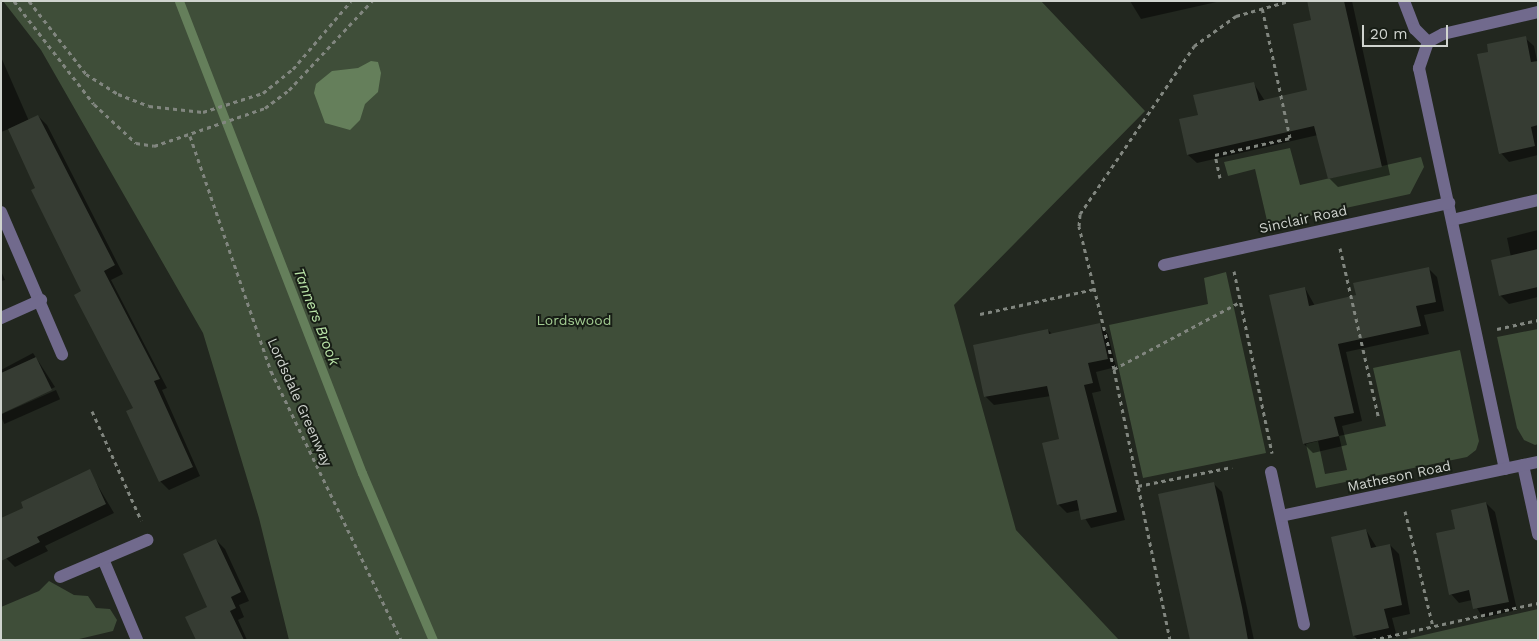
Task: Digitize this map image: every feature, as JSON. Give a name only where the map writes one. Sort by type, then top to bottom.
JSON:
[{"type":"street","points":[[1404,1],[1415,29],[1428,42]]},
{"type":"street","points":[[1505,468],[1420,68],[1428,42],[1443,34],[1538,12]]},
{"type":"street","points":[[1452,220],[1538,200]]},
{"type":"street","name":"Sinclair Road","points":[[1164,265],[1449,203]]},
{"type":"street","points":[[1,212],[41,300],[62,354]]},
{"type":"street","points":[[1,318],[41,300]]},
{"type":"street","name":"Matheson Road","points":[[1281,516],[1538,462]]},
{"type":"street","points":[[1523,465],[1538,534]]},
{"type":"street","points":[[1271,472],[1304,624]]},
{"type":"street","points":[[60,577],[146,540]]},
{"type":"street","points":[[102,558],[136,640]]},
{"type":"path","points":[[14,1],[94,104],[136,142],[154,146],[240,119],[289,90],[372,1]]},
{"type":"path","points":[[29,1],[86,74],[118,94],[149,106],[203,112],[238,103],[263,93],[293,69],[351,1]]},
{"type":"path","points":[[1170,640],[1114,369],[1079,226],[1080,214],[1194,46],[1236,16],[1262,7],[1289,1]]},
{"type":"path","points":[[1220,178],[1215,156],[1290,138],[1262,7]]},
{"type":"path","name":"Lordsdale Greenway","points":[[190,136],[271,371],[401,640]]},
{"type":"path","points":[[1335,228],[1379,419]]},
{"type":"path","points":[[1230,250],[1272,452]]},
{"type":"path","points":[[980,314],[1095,288]]},
{"type":"path","points":[[1114,369],[1240,302]]},
{"type":"path","points":[[1476,333],[1538,320]]},
{"type":"path","points":[[92,411],[114,454],[146,540]]},
{"type":"path","points":[[1138,486],[1232,467]]},
{"type":"path","points":[[1408,520],[1433,627]]},
{"type":"path","points":[[1372,640],[1538,603]]},
{"type":"green space","name":"Lordswood","points":[[3,1],[1041,1],[1145,111],[954,305],[1016,530],[1119,640],[289,640],[259,518],[203,333],[41,50]]},
{"type":"green space","points":[[1290,148],[1300,185],[1421,157],[1424,167],[1410,194],[1268,225],[1255,169],[1228,176],[1224,162]]},
{"type":"green space","points":[[1226,272],[1266,453],[1143,478],[1109,325],[1208,304],[1204,278]]},
{"type":"green space","points":[[1538,329],[1538,444],[1535,445],[1524,440],[1517,428],[1497,337]]},
{"type":"green space","points":[[1460,350],[1479,441],[1476,450],[1467,457],[1316,488],[1306,444],[1318,441],[1325,474],[1347,470],[1339,436],[1386,426],[1373,368]]},
{"type":"green space","points":[[49,581],[74,595],[88,596],[96,608],[110,609],[117,620],[113,631],[75,640],[1,640],[1,607],[39,591]]},
{"type":"green space","points":[[1538,609],[1538,640],[1402,640]]},
{"type":"shaded area","points":[[371,61],[378,62],[381,73],[378,92],[365,104],[360,120],[350,130],[325,123],[314,93],[316,84],[332,71],[358,68]]},
{"type":"building","points":[[1307,1],[1344,1],[1382,167],[1328,179],[1314,126],[1187,155],[1179,119],[1198,115],[1193,95],[1254,82],[1259,101],[1307,90],[1293,24],[1311,20]]},
{"type":"building","points":[[1526,36],[1531,62],[1538,61],[1538,125],[1531,127],[1535,146],[1499,154],[1477,54],[1488,52],[1487,44]]},
{"type":"building","points":[[38,115],[115,265],[104,271],[160,379],[154,381],[193,467],[159,482],[126,411],[133,408],[74,295],[81,291],[31,190],[35,188],[8,129]]},
{"type":"building","points":[[1538,249],[1538,287],[1499,296],[1491,260]]},
{"type":"building","points":[[1429,267],[1436,302],[1416,306],[1421,326],[1338,344],[1354,413],[1334,417],[1339,436],[1303,444],[1269,295],[1305,287],[1309,306],[1356,295],[1353,283]]},
{"type":"building","points":[[1100,323],[1108,359],[1088,363],[1093,383],[1084,385],[1117,512],[1081,520],[1077,500],[1057,505],[1042,443],[1059,439],[1047,386],[984,397],[973,345],[1048,329],[1049,334]]},
{"type":"building","points":[[36,357],[52,390],[1,414],[1,373]]},
{"type":"building","points":[[90,469],[106,504],[37,537],[40,542],[1,561],[1,518],[23,508],[21,502]]},
{"type":"building","points":[[1214,482],[1248,640],[1190,640],[1158,494]]},
{"type":"building","points":[[1486,502],[1509,602],[1473,609],[1469,590],[1449,595],[1436,533],[1455,529],[1451,510]]},
{"type":"building","points":[[1366,529],[1371,548],[1390,544],[1402,605],[1384,609],[1389,628],[1353,636],[1331,537]]},
{"type":"building","points":[[216,539],[241,592],[231,597],[236,608],[230,611],[244,640],[196,640],[185,617],[207,607],[183,554]]},
{"type":"waterway","name":"Tanners Brook","points":[[179,1],[362,473],[433,640]]}]
